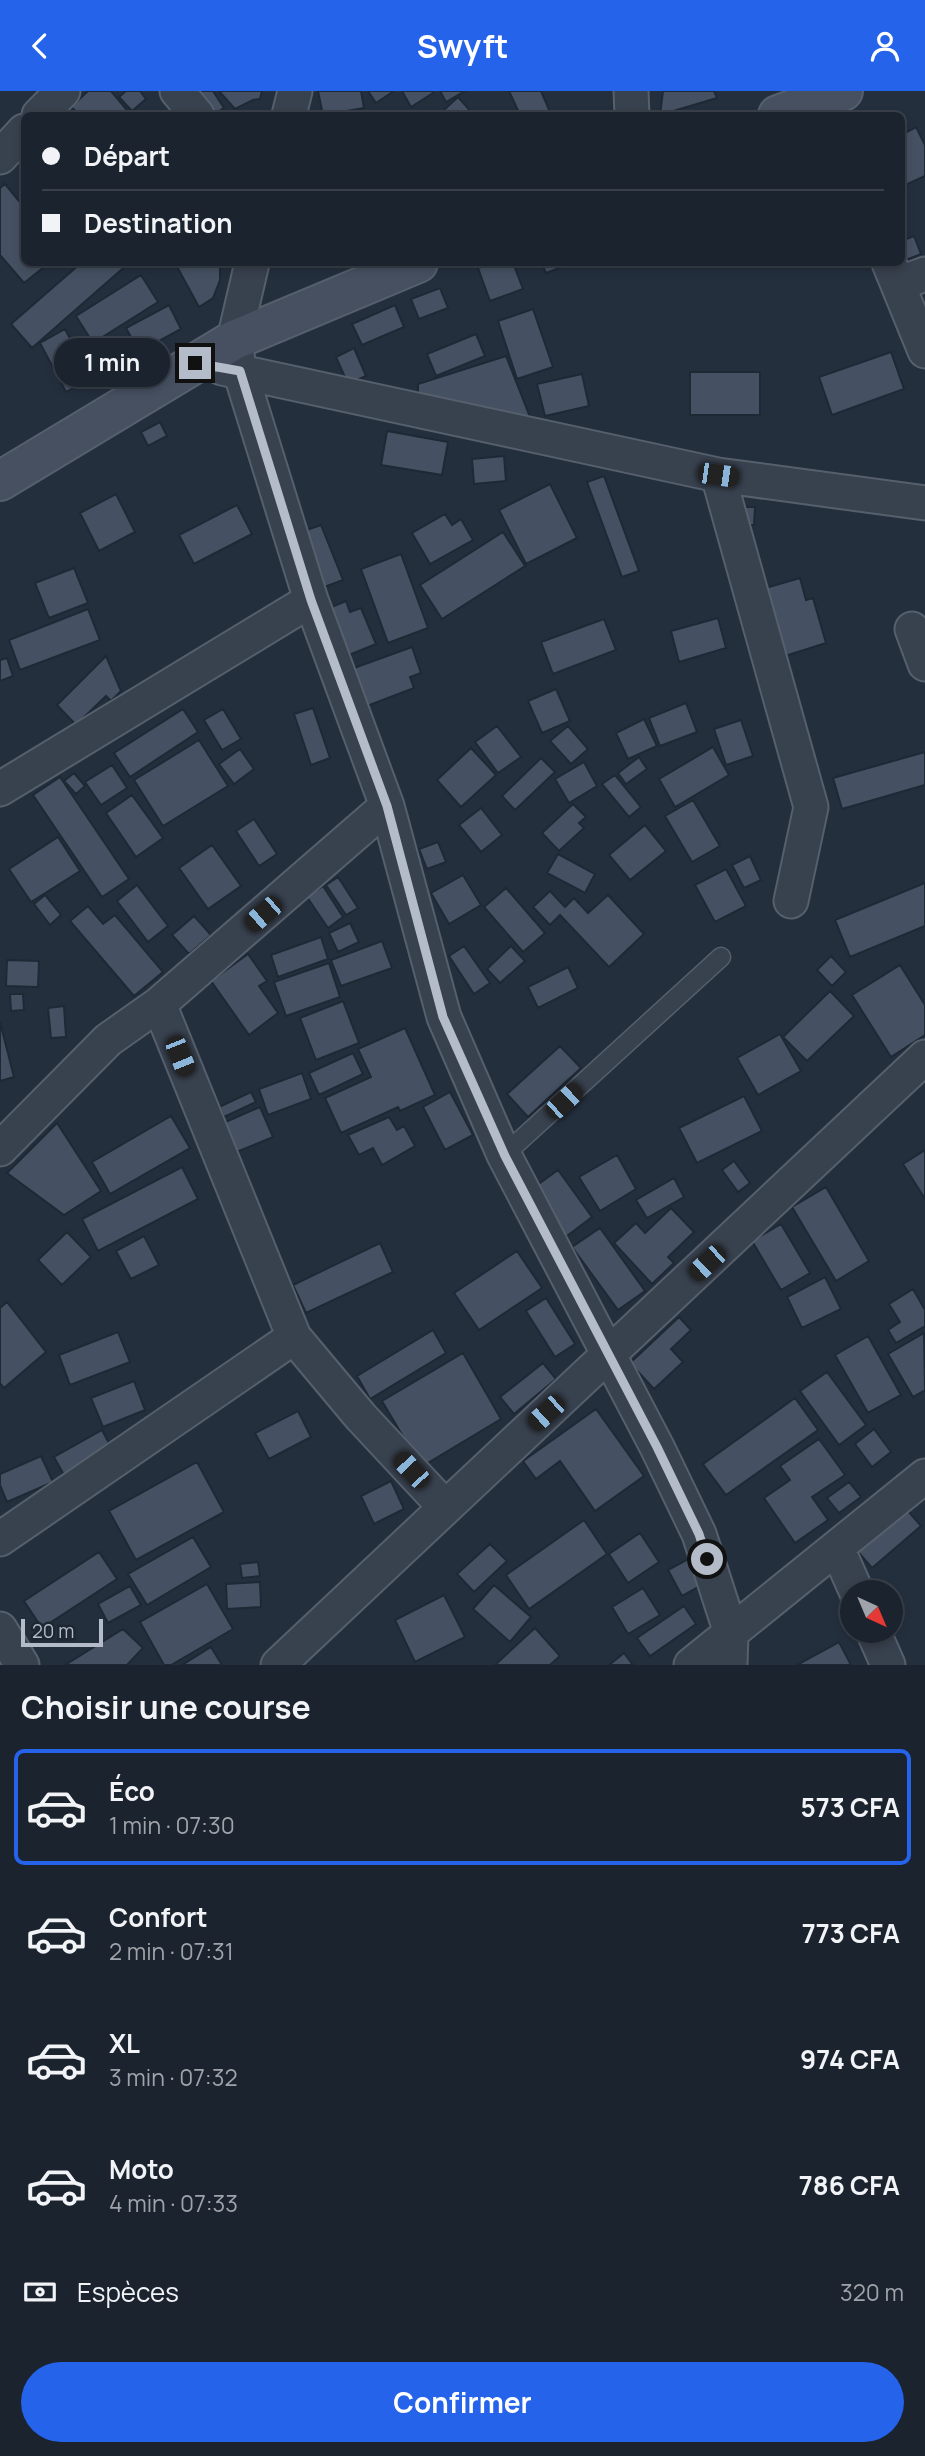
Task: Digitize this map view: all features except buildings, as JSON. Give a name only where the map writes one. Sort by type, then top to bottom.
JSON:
[{"type":"main road","points":[[790,112],[830,102]]},
{"type":"main road","points":[[0,481],[195,363],[237,355],[412,266]]},
{"type":"street","points":[[42,112],[63,91]]},
{"type":"street","points":[[177,91],[194,112]]},
{"type":"street","points":[[290,112],[295,91]]},
{"type":"street","points":[[631,91],[632,112]]},
{"type":"street","points":[[0,156],[21,134]]},
{"type":"street","points":[[252,266],[237,355],[311,600],[387,806],[443,1017],[505,1156],[657,1447],[699,1534],[731,1649]]},
{"type":"street","points":[[904,274],[925,351]]},
{"type":"street","points":[[237,355],[718,475],[925,503]]},
{"type":"street","points":[[718,475],[811,807],[791,901]]},
{"type":"street","points":[[0,789],[311,600]]},
{"type":"street","points":[[912,629],[925,664]]},
{"type":"street","points":[[0,1149],[108,1040],[159,1004],[387,806]]},
{"type":"street","points":[[159,1004],[294,1337],[444,1506]]},
{"type":"street","points":[[278,1665],[444,1506],[608,1356],[925,1057]]},
{"type":"street","points":[[0,1539],[294,1337]]},
{"type":"street","points":[[691,1665],[731,1649],[837,1548],[925,1476]]},
{"type":"street","points":[[837,1548],[851,1580]]},
{"type":"street","points":[[0,1629],[22,1665]]},
{"type":"street","points":[[878,1643],[888,1665]]},
{"type":"lane","points":[[505,1156],[721,957]]},
{"type":"route","points":[[195,363],[240,371],[311,600],[387,806],[443,1017],[505,1156],[657,1447],[699,1534],[707,1559]]}]
